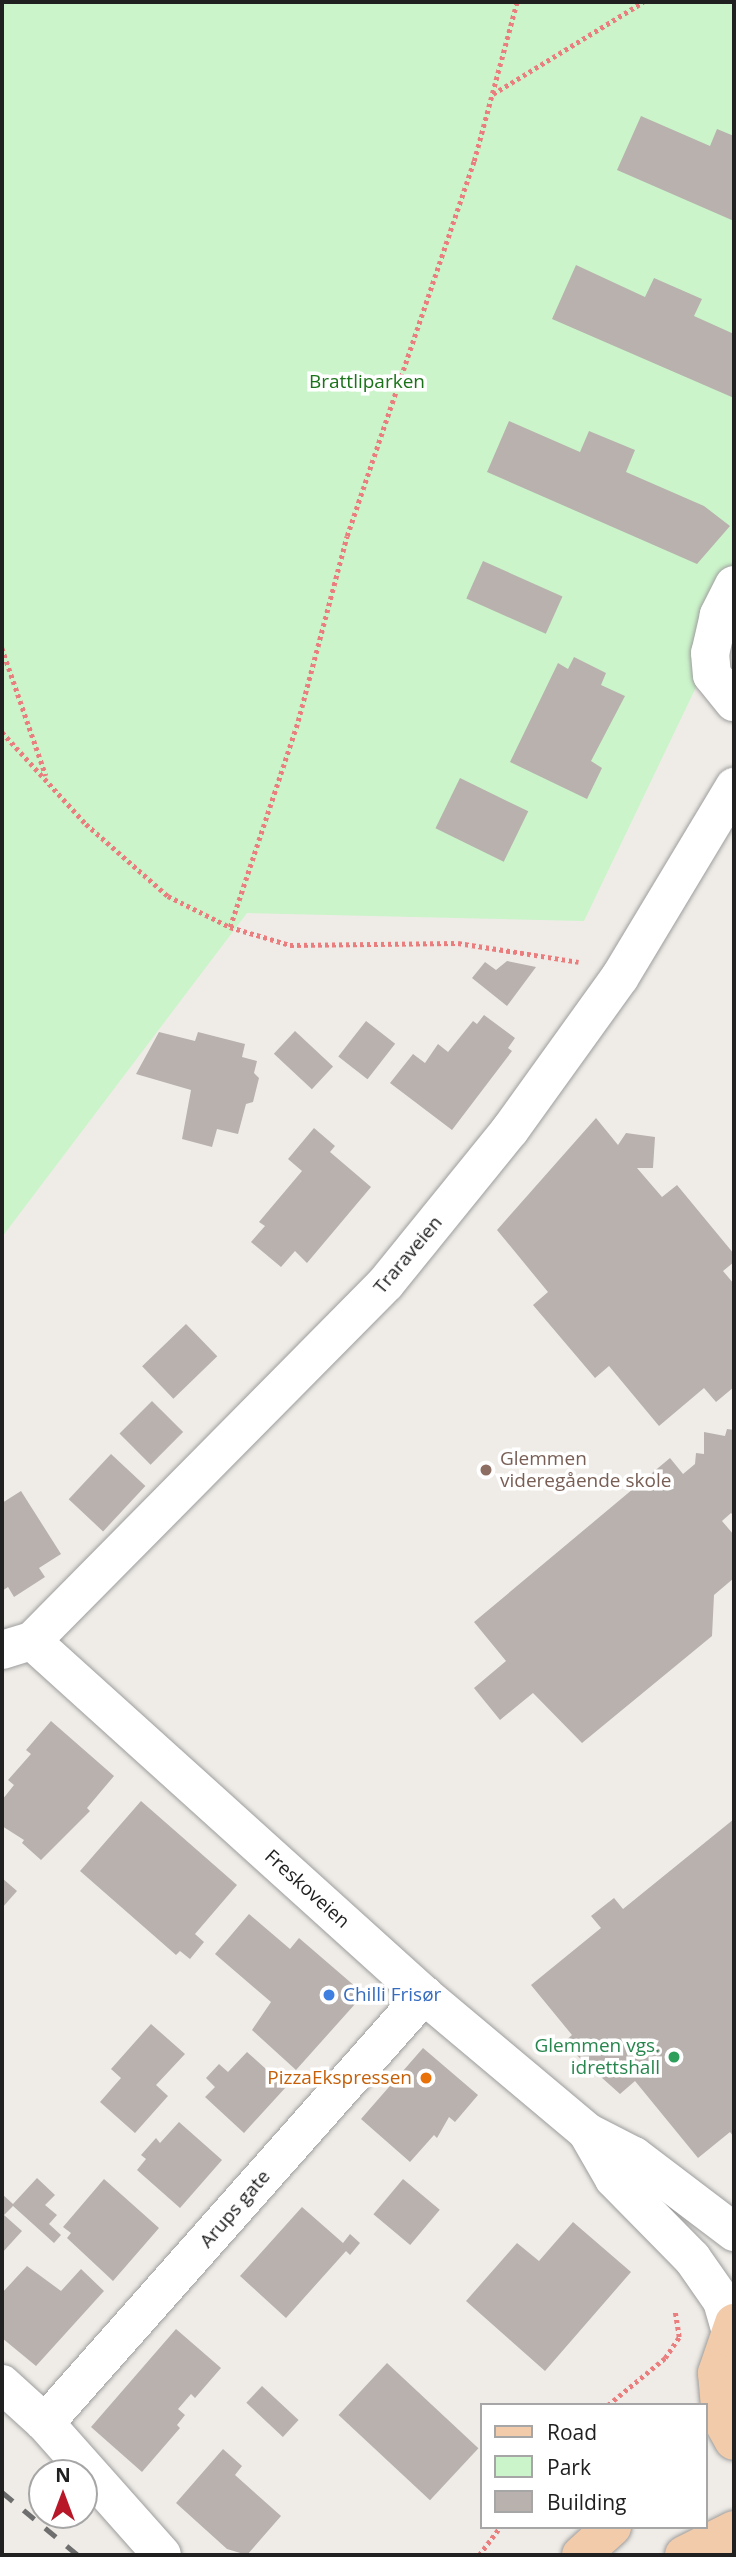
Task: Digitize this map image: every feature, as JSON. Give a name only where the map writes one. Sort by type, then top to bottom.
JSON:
[{"type":"main road","points":[[721,2432],[717,2373],[732,2326]]},
{"type":"main road","points":[[581,2555],[610,2529]]},
{"type":"main road","points":[[684,2555],[734,2530]]},
{"type":"street","points":[[734,585],[719,615],[710,653],[712,676],[734,702]]},
{"type":"street","name":"Traraveien","points":[[17,1646],[386,1283],[510,1130],[620,977],[734,787]]},
{"type":"street","name":"Freskoveien","points":[[17,1646],[587,2132],[634,2156],[734,2232]]},
{"type":"street","name":"Arups gate","points":[[46,2423],[424,1995]]},
{"type":"street","name":"Freskoveien","points":[[587,2132],[614,2179],[692,2258],[722,2301],[732,2326]]},
{"type":"street","points":[[2,2384],[46,2423],[162,2555]]},
{"type":"path","points":[[230,927],[298,721],[347,536],[427,303],[492,94],[517,2]]},
{"type":"path","points":[[492,94],[643,2]]},
{"type":"path","points":[[2,648],[47,777]]},
{"type":"path","points":[[2,732],[47,777],[86,824],[167,896],[230,927],[290,945],[458,943],[501,946],[564,956],[620,977]]},
{"type":"path","points":[[610,2403],[665,2358],[679,2337],[674,2305]]},
{"type":"path","points":[[479,2555],[498,2529]]},
{"type":"green space","name":"Brattliparken","points":[[2,2],[734,2],[734,608],[584,921],[247,913],[2,1237]]},
{"type":"building","points":[[641,116],[710,146],[717,129],[734,136],[734,221],[617,170]]},
{"type":"building","points":[[576,265],[645,297],[654,278],[702,299],[694,316],[734,334],[734,398],[552,319]]},
{"type":"building","points":[[509,421],[580,452],[589,431],[635,450],[626,472],[704,506],[730,526],[697,564],[487,472]]},
{"type":"building","points":[[483,561],[562,596],[546,634],[466,598]]},
{"type":"building","points":[[574,657],[606,673],[601,685],[625,696],[591,761],[602,768],[587,799],[510,762],[558,663],[568,669]]},
{"type":"building","points":[[460,778],[528,811],[504,862],[435,828]]},
{"type":"building","points":[[507,961],[536,967],[507,1006],[472,978],[485,962],[496,970]]},
{"type":"building","points":[[484,1015],[515,1038],[508,1048],[512,1051],[452,1130],[390,1083],[413,1054],[425,1063],[438,1044],[448,1052],[473,1021],[477,1024]]},
{"type":"building","points":[[366,1021],[395,1044],[367,1079],[338,1056]]},
{"type":"building","points":[[295,1031],[333,1066],[312,1089],[274,1054]]},
{"type":"building","points":[[159,1032],[195,1041],[198,1032],[245,1044],[242,1057],[257,1061],[254,1073],[259,1078],[253,1102],[246,1104],[238,1134],[217,1129],[212,1147],[182,1139],[191,1090],[136,1074]]},
{"type":"building","points":[[596,1118],[618,1145],[626,1133],[655,1137],[653,1168],[637,1168],[662,1197],[677,1185],[734,1254],[734,1262],[723,1271],[734,1284],[734,1387],[716,1402],[704,1388],[659,1426],[609,1366],[595,1378],[533,1305],[548,1292],[497,1230]]},
{"type":"building","points":[[314,1128],[335,1146],[330,1152],[371,1187],[307,1263],[295,1251],[281,1267],[251,1242],[265,1226],[259,1222],[302,1171],[288,1159]]},
{"type":"building","points":[[186,1324],[217,1356],[173,1399],[142,1366]]},
{"type":"building","points":[[152,1401],[183,1432],[151,1465],[119,1434]]},
{"type":"building","points":[[727,1429],[734,1430],[734,1516],[731,1513],[722,1521],[734,1535],[734,1578],[714,1595],[712,1636],[582,1743],[533,1693],[500,1720],[474,1688],[506,1661],[474,1622],[670,1458],[683,1474],[695,1464],[696,1453],[704,1454],[704,1432],[725,1436]]},
{"type":"building","points":[[111,1454],[145,1486],[103,1531],[69,1499]]},
{"type":"building","points":[[21,1491],[61,1554],[39,1568],[45,1577],[14,1597],[8,1587],[2,1591],[2,1503]]},
{"type":"building","points":[[51,1721],[114,1776],[87,1808],[90,1811],[41,1860],[22,1843],[24,1840],[2,1826],[2,1800],[14,1785],[8,1780],[31,1754],[26,1750]]},
{"type":"building","points":[[141,1801],[237,1885],[195,1934],[204,1942],[190,1959],[180,1951],[176,1955],[80,1871]]},
{"type":"building","points":[[734,1819],[734,2137],[730,2132],[698,2158],[635,2081],[620,2094],[563,2043],[572,2035],[531,1985],[601,1928],[591,1916],[614,1898],[623,1909]]},
{"type":"building","points":[[2,1878],[17,1891],[2,1908]]},
{"type":"building","points":[[249,1914],[290,1949],[299,1938],[364,1994],[296,2070],[252,2030],[271,2002],[215,1954]]},
{"type":"building","points":[[151,2024],[185,2054],[156,2085],[168,2096],[135,2133],[100,2102],[121,2078],[111,2069]]},
{"type":"building","points":[[423,2048],[478,2095],[455,2122],[449,2117],[437,2138],[434,2135],[410,2162],[361,2119]]},
{"type":"building","points":[[247,2052],[286,2087],[244,2133],[205,2097],[215,2087],[206,2078],[219,2064],[228,2072]]},
{"type":"building","points":[[179,2122],[222,2160],[180,2208],[137,2170],[146,2159],[141,2155],[156,2138],[160,2143]]},
{"type":"building","points":[[37,2178],[55,2195],[45,2205],[57,2215],[49,2224],[61,2235],[54,2243],[13,2206],[4,2215],[22,2231],[2,2253],[2,2194],[13,2204]]},
{"type":"building","points":[[104,2179],[159,2228],[113,2281],[67,2238],[71,2233],[63,2227]]},
{"type":"building","points":[[403,2179],[440,2210],[410,2245],[373,2214]]},
{"type":"building","points":[[302,2207],[343,2243],[350,2234],[360,2243],[350,2255],[346,2251],[286,2318],[240,2276]]},
{"type":"building","points":[[573,2222],[631,2272],[545,2371],[466,2301],[517,2243],[539,2261]]},
{"type":"building","points":[[27,2266],[61,2291],[81,2269],[104,2291],[36,2366],[2,2338],[2,2293]]},
{"type":"building","points":[[176,2329],[221,2368],[195,2398],[191,2394],[178,2409],[185,2415],[177,2425],[180,2428],[142,2472],[91,2427]]},
{"type":"building","points":[[387,2363],[478,2448],[430,2500],[339,2415]]},
{"type":"building","points":[[262,2386],[299,2420],[283,2437],[246,2403]]},
{"type":"building","points":[[223,2449],[242,2466],[235,2475],[281,2516],[247,2555],[227,2549],[176,2503]]},
{"type":"railway","points":[[2,2492],[78,2555]]},
{"type":"place","name":"Glemmen videregående skole","points":[[486,1470]]},
{"type":"place","name":"Chilli Frisør","points":[[329,1995]]},
{"type":"place","name":"Glemmen vgs. idrettshall","points":[[674,2057]]},
{"type":"place","name":"PizzaEkspressen","points":[[426,2078]]}]
